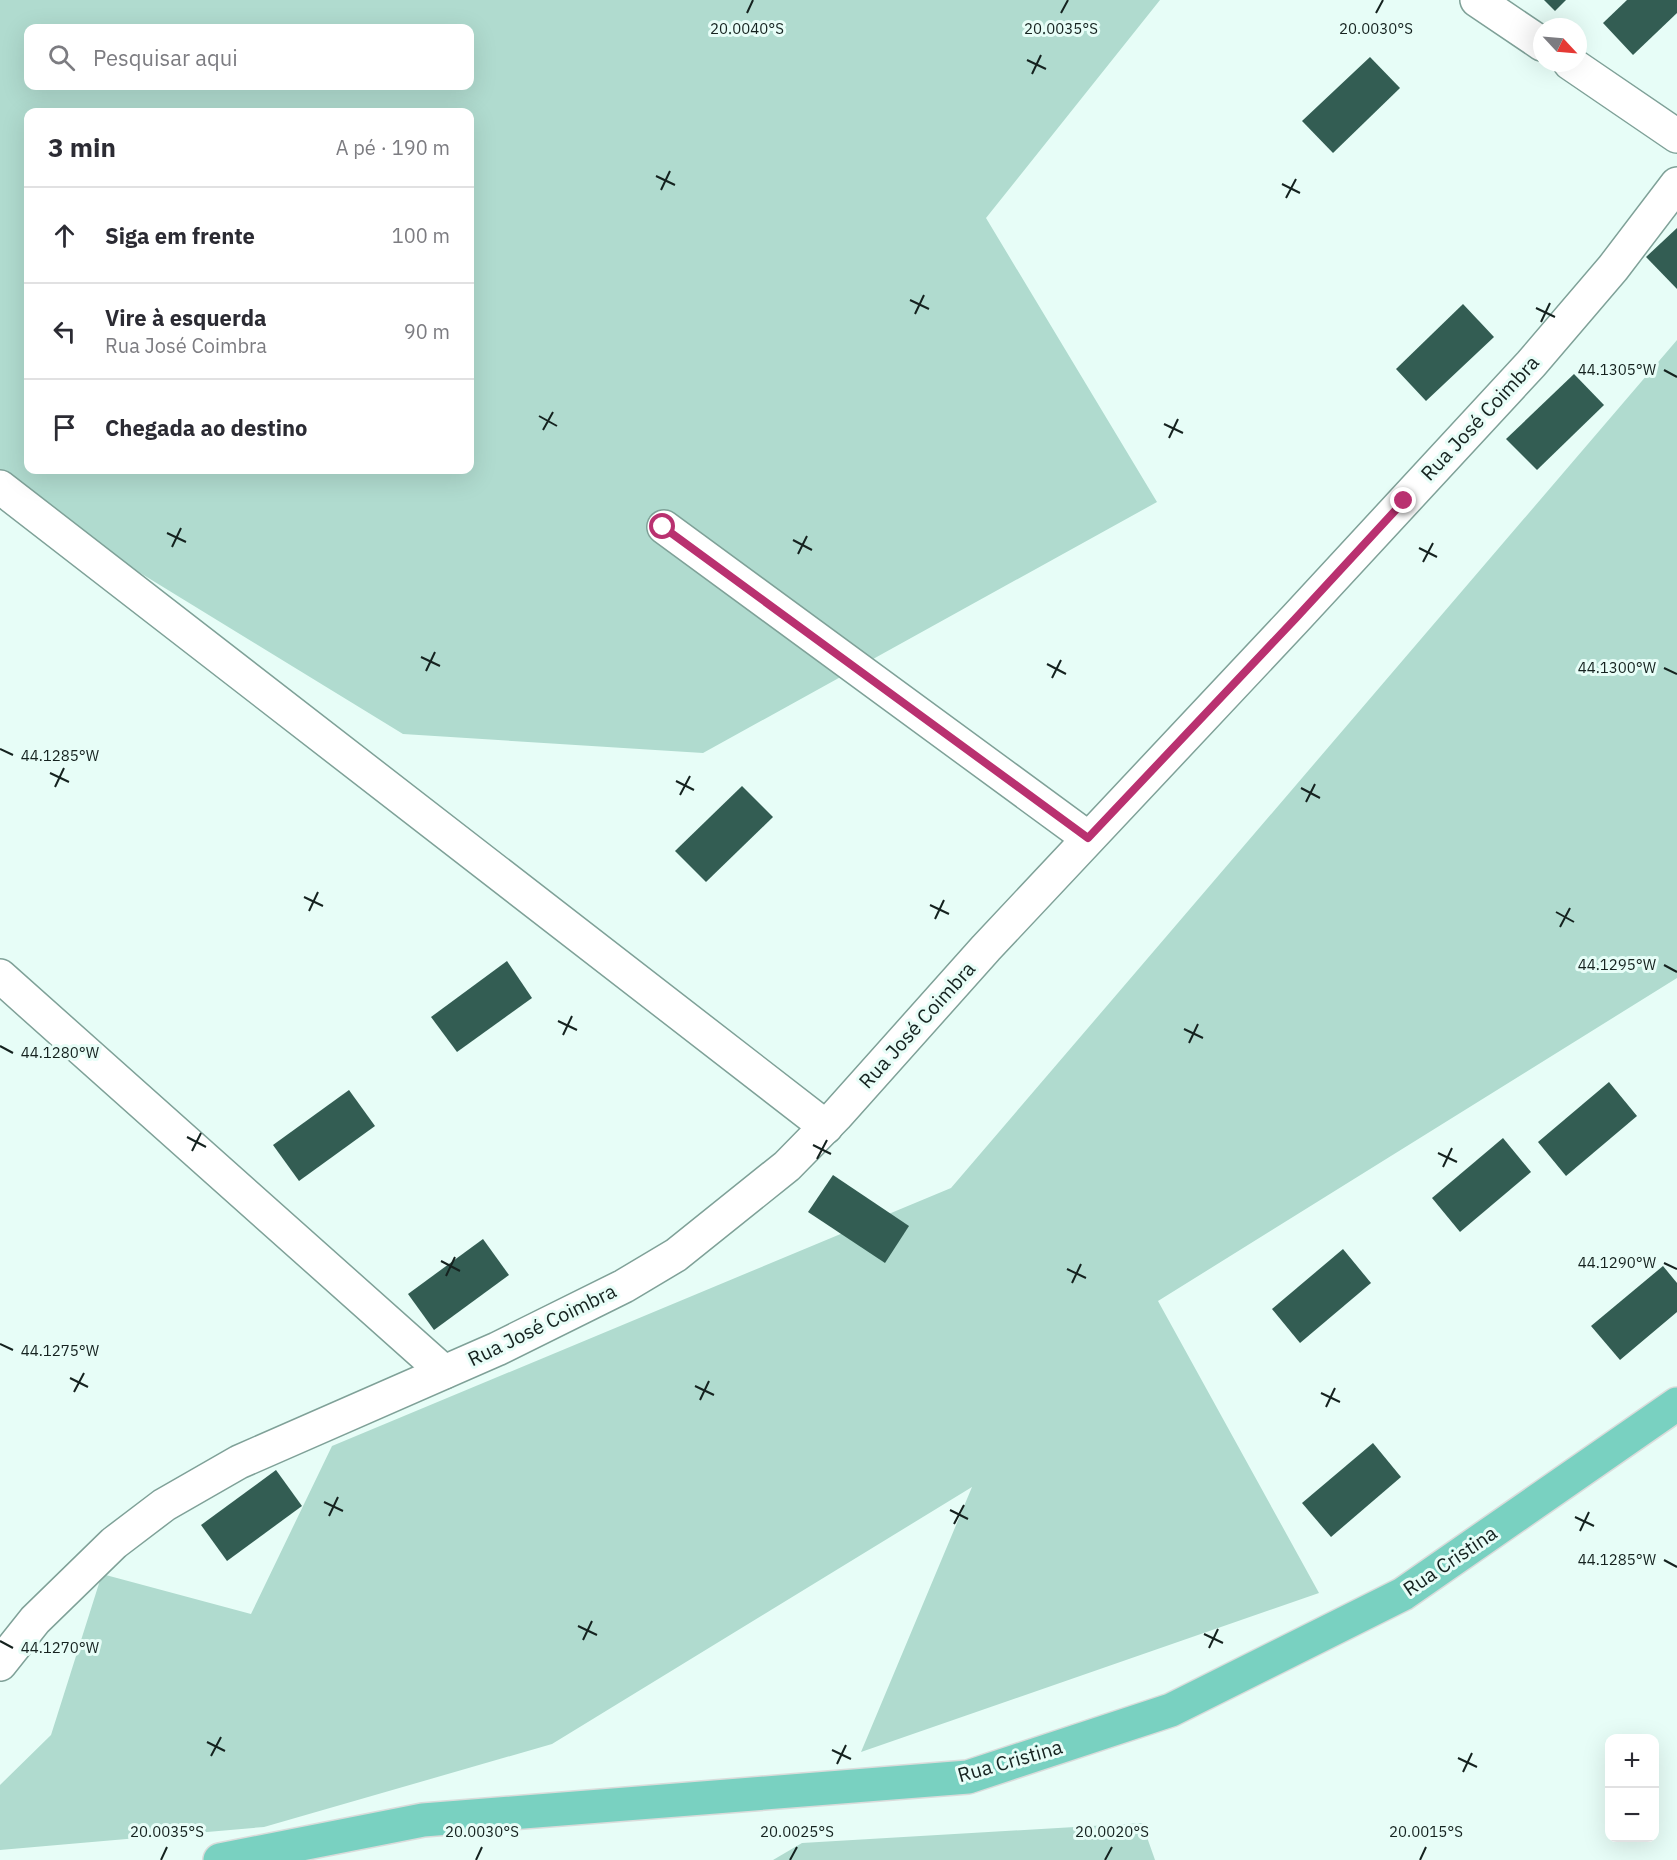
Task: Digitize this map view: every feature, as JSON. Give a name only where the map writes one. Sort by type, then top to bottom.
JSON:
[{"type":"main road","name":"Rua Cristina","points":[[220,1860],[423,1820],[968,1777],[1171,1710],[1402,1594],[1677,1404]]},
{"type":"street","points":[[1477,0],[1533,38]]},
{"type":"street","points":[[1583,72],[1677,136]]},
{"type":"street","name":"Rua José Coimbra","points":[[0,1664],[34,1620],[114,1543],[164,1505],[239,1462],[497,1349],[624,1286],[676,1255],[787,1167],[826,1127],[978,956],[1531,364],[1613,268],[1677,184]]},
{"type":"street","points":[[0,487],[826,1127]]},
{"type":"street","points":[[663,527],[1088,838]]},
{"type":"street","points":[[0,976],[444,1372]]},
{"type":"green space","points":[[0,0],[1160,0],[986,218],[1157,502],[703,753],[403,734],[0,487]]},
{"type":"green space","points":[[1677,340],[1677,978],[1158,1301],[1319,1593],[861,1752],[972,1487],[552,1744],[264,1827],[0,1850],[0,1785],[51,1735],[102,1574],[251,1614],[332,1446],[951,1188]]},
{"type":"green space","points":[[1142,1823],[1155,1860],[773,1860],[802,1843]]},
{"type":"building","points":[[1544,0],[1566,0],[1555,11]]},
{"type":"building","points":[[1627,0],[1677,0],[1677,13],[1633,55],[1603,23]]},
{"type":"building","points":[[1370,57],[1400,88],[1333,153],[1302,121]]},
{"type":"building","points":[[1677,228],[1677,289],[1646,257]]},
{"type":"building","points":[[1463,304],[1494,337],[1426,401],[1396,369]]},
{"type":"building","points":[[1574,374],[1604,405],[1537,470],[1506,439]]},
{"type":"building","points":[[742,786],[773,817],[706,882],[675,851]]},
{"type":"building","points":[[507,961],[532,998],[457,1052],[431,1017]]},
{"type":"building","points":[[1609,1082],[1637,1116],[1566,1176],[1538,1142]]},
{"type":"building","points":[[349,1090],[375,1126],[299,1181],[273,1145]]},
{"type":"building","points":[[1503,1138],[1531,1172],[1460,1232],[1432,1198]]},
{"type":"building","points":[[833,1175],[909,1226],[885,1263],[808,1212]]},
{"type":"building","points":[[483,1239],[509,1275],[434,1330],[408,1294]]},
{"type":"building","points":[[1343,1249],[1371,1283],[1300,1343],[1272,1309]]},
{"type":"building","points":[[1663,1266],[1677,1283],[1677,1312],[1620,1360],[1591,1326]]},
{"type":"building","points":[[1373,1443],[1401,1477],[1331,1537],[1302,1503]]},
{"type":"building","points":[[276,1470],[302,1506],[227,1561],[201,1525]]},
{"type":"route","points":[[663,527],[1088,838],[1404,501]]}]
